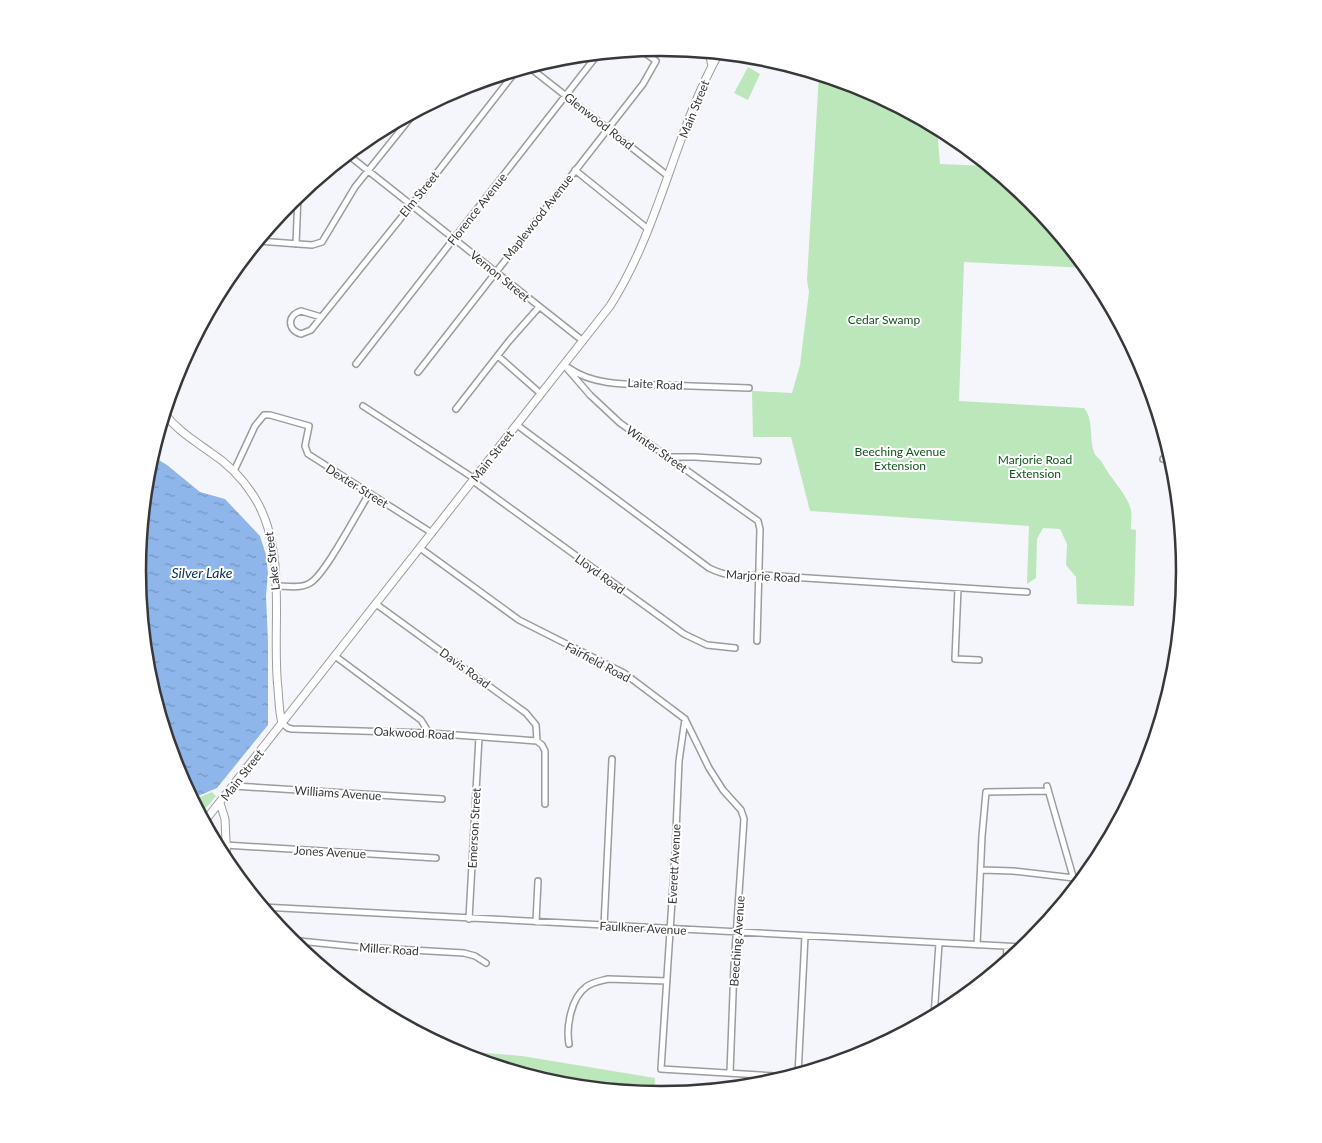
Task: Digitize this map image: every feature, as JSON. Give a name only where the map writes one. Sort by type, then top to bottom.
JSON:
[{"type":"main road","points":[[710,59],[712,66]]},
{"type":"main road","name":"Main Street","points":[[209,817],[583,341],[620,290],[648,229],[700,89],[716,59]]},
{"type":"main road","name":"Lake Street","points":[[169,418],[179,431],[218,457],[234,471],[252,493],[266,521],[272,544],[276,586],[276,671],[282,723]]},
{"type":"main road","points":[[220,804],[225,816],[225,845]]},
{"type":"street","name":"Maplewood Avenue","points":[[418,372],[643,84],[656,61],[650,56]]},
{"type":"street","name":"Florence Avenue","points":[[356,364],[592,61]]},
{"type":"street","name":"Glenwood Road","points":[[536,72],[668,176]]},
{"type":"street","name":"Elm Street","points":[[321,317],[301,311],[293,315],[291,326],[297,333],[305,334],[311,330],[509,80]]},
{"type":"street","points":[[266,242],[316,244],[325,240],[343,204],[406,123]]},
{"type":"street","name":"Vernon Street","points":[[353,159],[583,341]]},
{"type":"street","points":[[575,170],[648,229]]},
{"type":"street","points":[[296,244],[297,207]]},
{"type":"street","points":[[456,409],[539,307]]},
{"type":"street","points":[[498,356],[541,394]]},
{"type":"street","name":"Laite Road","points":[[564,365],[577,373],[598,381],[749,388]]},
{"type":"street","name":"Winter Street","points":[[564,365],[590,395],[611,415],[756,519],[759,523],[760,575]]},
{"type":"street","name":"Lloyd Road","points":[[362,406],[474,480],[684,634],[707,645],[736,648]]},
{"type":"street","name":"Dexter Street","points":[[234,471],[255,426],[264,415],[309,426],[305,446],[307,453],[432,533]]},
{"type":"street","name":"Marjorie Road","points":[[516,425],[709,568],[728,576],[760,575],[1027,592]]},
{"type":"street","points":[[668,457],[758,461]]},
{"type":"street","points":[[276,586],[305,585],[313,581],[327,563],[369,494]]},
{"type":"street","name":"Fairfield Road","points":[[420,548],[519,620],[624,673],[685,719],[709,768],[723,790],[741,810]]},
{"type":"street","points":[[757,641],[760,575]]},
{"type":"street","points":[[958,588],[955,659],[980,660]]},
{"type":"street","name":"Davis Road","points":[[376,604],[526,713],[536,725],[537,741]]},
{"type":"street","points":[[335,656],[421,720],[429,733]]},
{"type":"street","name":"Everett Avenue","points":[[685,719],[680,754],[661,1069],[730,1074]]},
{"type":"street","name":"Oakwood Road","points":[[282,723],[292,729],[429,733],[537,741]]},
{"type":"street","name":"Emerson Street","points":[[469,919],[479,737]]},
{"type":"street","points":[[537,741],[544,748],[545,804]]},
{"type":"street","points":[[604,926],[612,759]]},
{"type":"street","name":"Williams Avenue","points":[[234,786],[442,799]]},
{"type":"street","points":[[977,945],[982,836],[986,791],[1047,788],[1074,878],[981,870]]},
{"type":"street","name":"Beeching Avenue","points":[[730,1074],[744,819],[741,810]]},
{"type":"street","name":"Jones Avenue","points":[[225,845],[436,858]]},
{"type":"street","points":[[536,922],[538,881]]},
{"type":"street","name":"Faulkner Avenue","points":[[271,908],[1014,947]]},
{"type":"street","points":[[798,1068],[805,936]]},
{"type":"street","name":"Miller Road","points":[[303,942],[342,946],[464,953],[475,956],[486,964]]},
{"type":"street","points":[[935,1008],[939,943]]},
{"type":"street","points":[[1007,947],[1007,954]]},
{"type":"street","points":[[570,1044],[567,1034],[573,1007],[586,986],[608,980],[667,981]]},
{"type":"street","points":[[730,1074],[767,1076]]},
{"type":"green space","points":[[748,67],[760,74],[748,100],[734,93]]},
{"type":"green space","points":[[819,81],[858,95],[919,125],[938,137],[940,164],[978,166],[1025,207],[1077,268],[964,262],[959,401],[1084,408],[1089,418],[1095,454],[1122,492],[1131,510],[1131,529],[1136,530],[1134,606],[1077,604],[1076,577],[1066,565],[1067,544],[1060,529],[1043,528],[1037,539],[1036,578],[1027,584],[1029,526],[810,511],[791,437],[753,437],[752,391],[792,393],[800,365],[809,292],[807,280]]},
{"type":"green space","points":[[212,792],[216,796],[205,810],[198,797]]},
{"type":"green space","points":[[475,1052],[522,1056],[655,1078],[654,1087],[594,1082],[560,1077],[528,1069]]},
{"type":"water","name":"Silver Lake","points":[[158,460],[200,492],[225,499],[260,536],[266,555],[268,573],[266,596],[268,725],[217,788],[198,796],[185,769],[163,705],[150,639],[146,572],[147,538],[150,504]]},
{"type":"park label","name":"Cedar Swamp","points":[[884,319]]},
{"type":"park label","name":"Beeching Avenue Extension","points":[[900,458]]},
{"type":"park label","name":"Marjorie Road Extension","points":[[1035,466]]}]
